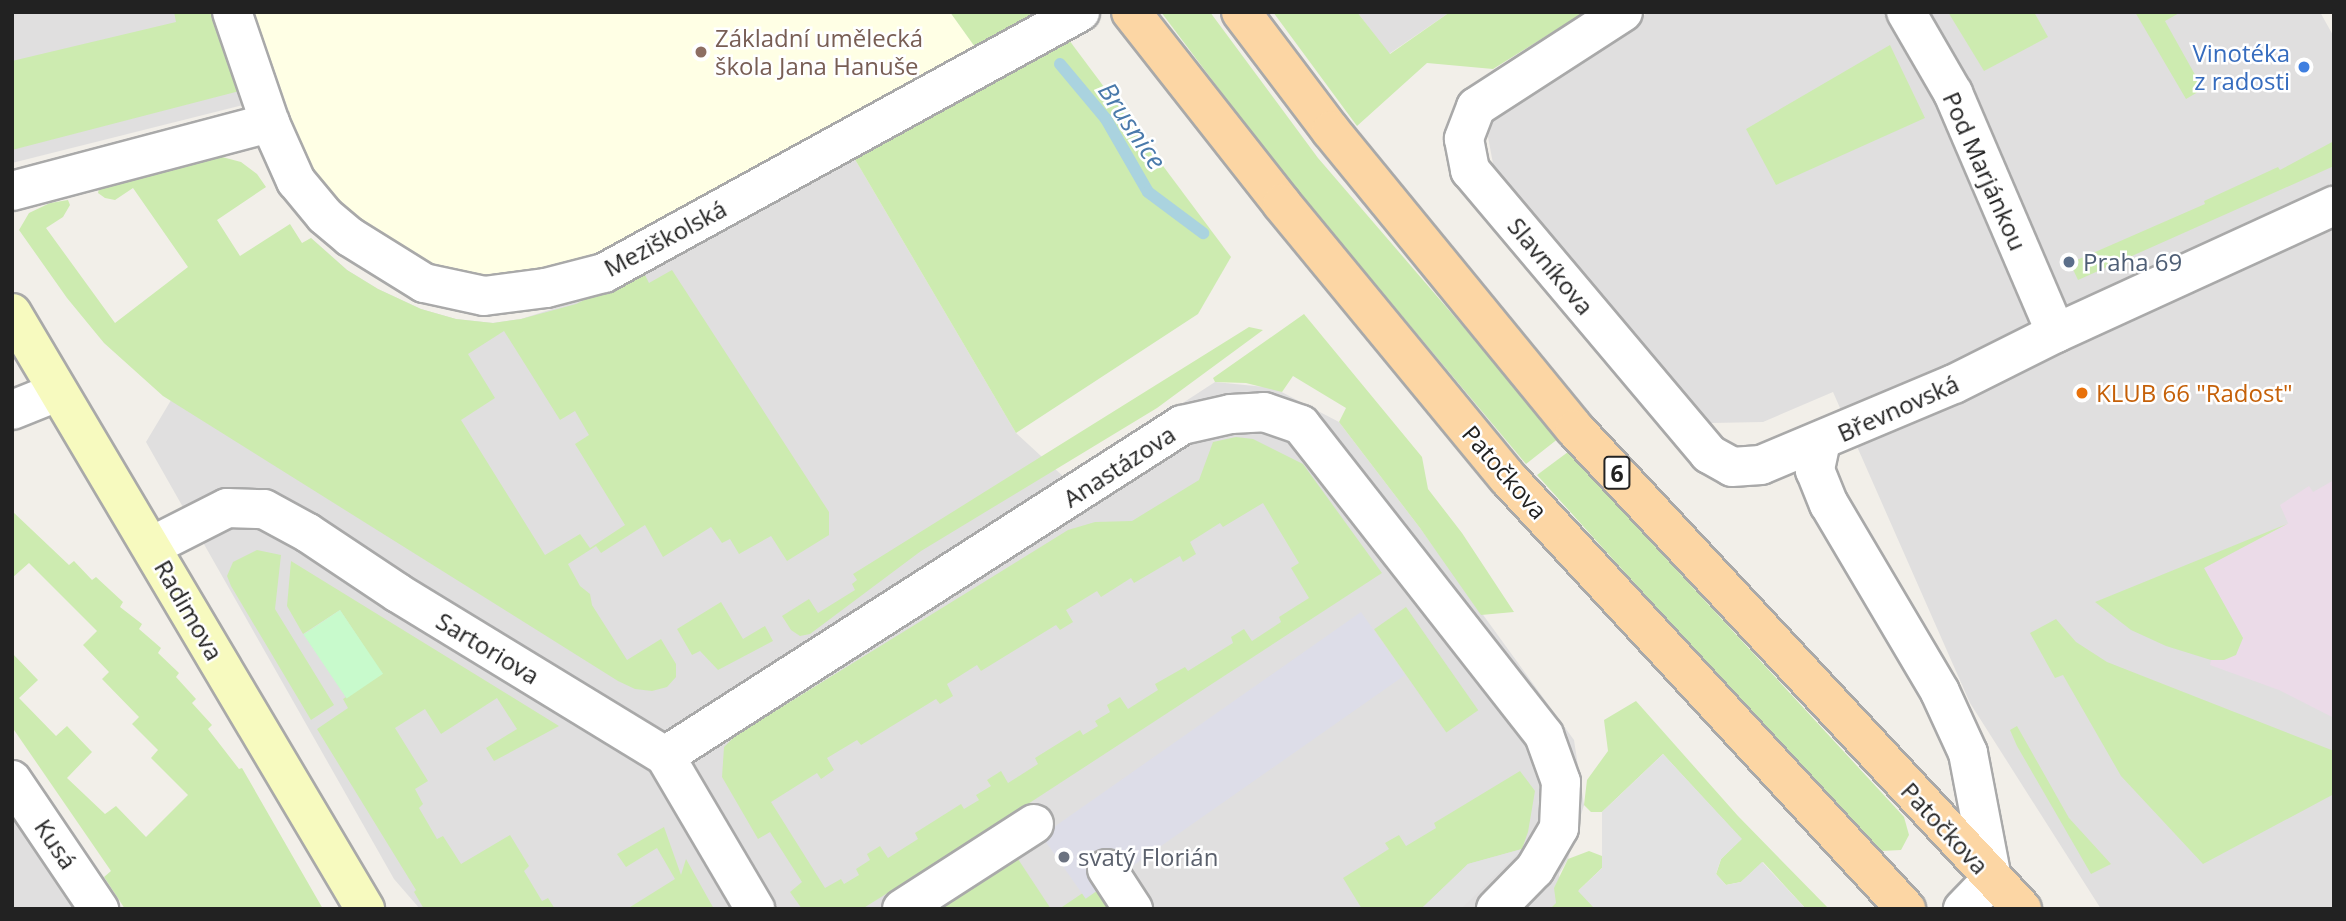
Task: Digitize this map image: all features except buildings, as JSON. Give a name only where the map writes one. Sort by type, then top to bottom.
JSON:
[{"type":"main road","name":"Patočkova","points":[[1131,12],[1282,204],[1508,478],[1906,909]]},
{"type":"main road","name":"Patočkova","points":[[1241,12],[1331,131],[1576,429],[2022,909]]},
{"type":"street","name":"Meziškolská","points":[[232,12],[270,123],[296,181],[325,216],[350,237],[425,283],[484,296],[546,288],[604,273],[1080,12]]},
{"type":"street","name":"Pod Marjánkou","points":[[1906,12],[1953,93],[2056,333]]},
{"type":"street","name":"Slavníkova","points":[[1618,16],[1476,107],[1464,139],[1470,170],[1709,454],[1732,467],[1761,465],[1821,441]]},
{"type":"street","points":[[12,191],[270,123]]},
{"type":"street","name":"Břevnovská","points":[[1992,879],[1968,753],[1940,692],[1829,504],[1815,470],[1821,441],[1954,384],[2056,333],[2334,206]]},
{"type":"street","name":"Radimova","points":[[12,313],[365,909]]},
{"type":"street","points":[[12,410],[57,392]]},
{"type":"street","name":"Anastázova","points":[[665,756],[1182,425],[1231,414],[1264,412],[1301,425],[1544,735],[1561,782],[1559,828],[1535,869],[1496,909]]},
{"type":"street","name":"Sartoriova","points":[[152,546],[227,508],[264,509],[308,533],[398,593],[665,756],[755,909]]},
{"type":"street","name":"Kusá","points":[[12,780],[99,909]]},
{"type":"street","points":[[902,909],[1034,824]]},
{"type":"street","points":[[1107,869],[1133,909]]},
{"type":"street","name":"Patočkova","points":[[1963,909],[1992,879]]},
{"type":"shaded area","points":[[12,12],[254,12],[283,95],[12,163]]},
{"type":"shaded area","points":[[254,12],[950,12],[980,54],[599,262],[549,277],[482,276],[438,269],[374,234],[331,197],[315,177],[302,148]]},
{"type":"shaded area","points":[[1357,12],[1450,12],[1389,54]]},
{"type":"shaded area","points":[[1649,12],[2320,12],[2334,37],[2334,909],[2101,909],[1970,703],[1833,392],[1763,422],[1711,423],[1494,169],[1488,137],[1494,112]]},
{"type":"shaded area","points":[[853,156],[1016,433],[1066,479],[1215,382],[1274,388],[1339,422],[1420,528],[1574,740],[1584,805],[1568,859],[1559,874],[1562,909],[420,909],[394,879],[146,442],[237,290],[311,238],[347,270],[378,289],[421,309],[456,319],[493,323],[521,319],[599,294]]},
{"type":"shaded area","points":[[2334,480],[2334,718],[2279,690],[2210,665],[2211,660],[2224,660],[2243,638],[2204,568],[2288,523],[2280,505],[2309,486],[2313,492]]},
{"type":"shaded area","points":[[1361,612],[1405,675],[1086,899],[1042,836]]},
{"type":"shaded area","points":[[1663,754],[1742,839],[1721,859],[1716,874],[1726,885],[1741,882],[1762,862],[1806,909],[1595,909],[1578,891],[1602,868],[1602,812]]},
{"type":"shaded area","points":[[12,807],[82,909],[12,909]]},
{"type":"shaded area","points":[[1522,849],[1461,909],[1421,909],[1468,864]]},
{"type":"green space","points":[[174,12],[224,12],[255,87],[12,150],[12,61],[176,22]]},
{"type":"green space","points":[[950,12],[1047,12],[980,54]]},
{"type":"green space","points":[[1161,12],[1210,12],[1318,158],[1559,438],[1526,464],[1280,170]]},
{"type":"green space","points":[[1273,12],[1357,12],[1390,54],[1450,12],[1585,12],[1493,69],[1427,63],[1357,126]]},
{"type":"green space","points":[[1948,12],[2034,12],[2048,37],[1984,71]]},
{"type":"green space","points":[[2135,12],[2181,12],[2165,21],[2203,89],[2186,99]]},
{"type":"green space","points":[[1066,36],[1231,257],[1198,314],[1016,433],[853,156]]},
{"type":"green space","points":[[1890,45],[1925,118],[1776,185],[1746,129]]},
{"type":"green space","points":[[2334,141],[2334,166],[2078,280],[2070,263],[2205,204],[2204,201],[2278,167],[2280,170]]},
{"type":"green space","points":[[207,153],[241,162],[257,174],[266,187],[217,220],[240,256],[290,224],[302,243],[311,238],[347,270],[378,289],[421,309],[456,319],[493,323],[521,319],[576,304],[643,271],[649,283],[672,270],[829,512],[829,535],[787,561],[771,536],[739,554],[730,539],[722,543],[711,527],[663,557],[645,525],[601,553],[596,546],[568,564],[580,586],[590,594],[592,605],[627,660],[661,639],[676,664],[676,677],[667,687],[652,691],[635,689],[618,681],[163,396],[104,343],[67,298],[19,230],[29,213],[50,203],[68,200],[70,205],[63,217],[46,228],[115,323],[188,267],[133,188],[115,200],[105,198],[98,193],[101,180]],"holes":[[[504,331],[560,420],[575,411],[589,435],[575,444],[625,525],[590,548],[580,534],[545,555],[461,420],[495,398],[468,354]]]},
{"type":"green space","points":[[1304,314],[1422,457],[1428,489],[1462,533],[1514,612],[1481,615],[1420,528],[1339,422],[1346,408],[1293,376],[1282,392],[1246,383],[1215,382],[1213,378]]},
{"type":"green space","points":[[1249,327],[1263,330],[1157,408],[921,551],[810,634],[800,636],[791,630],[782,616],[809,599],[818,613],[855,590],[852,584],[857,580],[853,574]]},
{"type":"green space","points":[[1236,437],[1253,439],[1303,464],[1382,573],[982,834],[862,909],[802,909],[790,892],[802,882],[770,832],[758,839],[722,777],[724,747],[735,736],[1068,530],[1095,522],[1132,521],[1199,480],[1213,442]],"holes":[[[1263,503],[1299,563],[1291,568],[1309,598],[1279,617],[1281,622],[1252,641],[1244,629],[1231,637],[1233,643],[1188,671],[1185,667],[1155,684],[1158,690],[1128,709],[1120,697],[1107,705],[1110,712],[1095,721],[1098,726],[1083,735],[1080,730],[1035,758],[1038,764],[1008,783],[1001,771],[987,780],[991,786],[976,795],[979,800],[964,809],[961,804],[915,833],[918,839],[888,858],[880,846],[867,854],[870,860],[856,869],[859,875],[844,884],[841,879],[825,888],[771,802],[817,773],[821,779],[834,770],[827,758],[857,740],[861,745],[936,699],[940,704],[953,696],[947,684],[977,665],[981,671],[1056,625],[1060,630],[1073,622],[1066,610],[1097,591],[1101,597],[1131,578],[1134,583],[1180,556],[1183,562],[1196,554],[1190,542],[1220,523],[1223,527]]]},
{"type":"green space","points":[[1568,452],[1904,817],[1909,835],[1901,850],[1881,851],[1868,842],[1537,475]]},
{"type":"green space","points":[[12,511],[69,565],[74,561],[92,580],[96,577],[123,602],[120,607],[142,624],[139,629],[161,648],[158,653],[179,673],[176,677],[196,699],[192,703],[212,725],[208,729],[239,769],[242,768],[323,909],[125,909],[104,877],[111,871],[12,727],[12,653],[38,680],[19,698],[56,736],[67,726],[92,752],[67,778],[105,814],[116,806],[146,837],[188,795],[151,758],[158,750],[132,724],[139,717],[102,679],[109,672],[83,645],[97,631],[29,563],[12,578]]},
{"type":"green space","points":[[2289,523],[2204,568],[2243,638],[2236,655],[2224,660],[2211,660],[2166,646],[2131,630],[2095,602]]},
{"type":"green space","points":[[257,550],[281,555],[275,609],[334,705],[311,720],[227,576],[233,562]]},
{"type":"green space","points":[[291,561],[559,726],[494,761],[486,748],[517,729],[497,698],[441,734],[425,709],[395,728],[428,781],[415,789],[423,804],[419,808],[437,839],[443,836],[461,864],[510,835],[529,866],[524,871],[542,901],[548,898],[555,909],[424,909],[414,892],[416,890],[317,729],[348,708],[343,699],[382,674],[340,610],[303,634],[287,606]]},
{"type":"green space","points":[[721,602],[743,639],[765,626],[773,641],[718,670],[700,651],[692,655],[677,629]]},
{"type":"green space","points":[[1406,607],[1478,710],[1446,733],[1374,629]]},
{"type":"green space","points":[[340,610],[383,674],[347,698],[304,635]]},
{"type":"green space","points":[[2056,619],[2076,642],[2107,662],[2334,751],[2334,794],[2203,864],[2121,776],[2063,675],[2055,678],[2030,633]]},
{"type":"green space","points":[[1636,701],[1738,816],[1829,909],[1806,909],[1763,862],[1741,882],[1726,885],[1716,874],[1721,859],[1741,839],[1663,754],[1602,812],[1591,812],[1584,805],[1587,780],[1608,751],[1604,720]]},
{"type":"green space","points":[[2017,726],[2069,818],[2111,864],[2091,874],[2017,746],[2010,730]]},
{"type":"green space","points":[[1520,771],[1535,791],[1528,832],[1522,849],[1468,864],[1421,909],[1362,909],[1343,878],[1389,849],[1385,843],[1399,835],[1406,846],[1436,828],[1434,823]]},
{"type":"green space","points":[[664,827],[681,875],[686,859],[714,909],[627,909],[675,879],[657,848],[626,867],[617,854]]},
{"type":"green space","points":[[1589,851],[1602,856],[1602,868],[1579,890],[1595,909],[1550,909],[1556,903],[1554,888],[1568,859]]},
{"type":"green space","points":[[1016,856],[1051,909],[930,909]]},
{"type":"green space","points":[[1120,868],[1145,909],[1059,909]]},
{"type":"waterway","name":"Brusnice","points":[[1060,64],[1106,119],[1148,192],[1203,233]]},
{"type":"place","name":"Základní umělecká škola Jana Hanuše","points":[[701,52]]},
{"type":"place","name":"Vinotéka z radosti","points":[[2304,67]]},
{"type":"place","name":"Praha 69","points":[[2069,262]]},
{"type":"place","name":"KLUB 66 \"Radost\"","points":[[2082,393]]},
{"type":"place","name":"svatý Florián","points":[[1064,857]]}]
